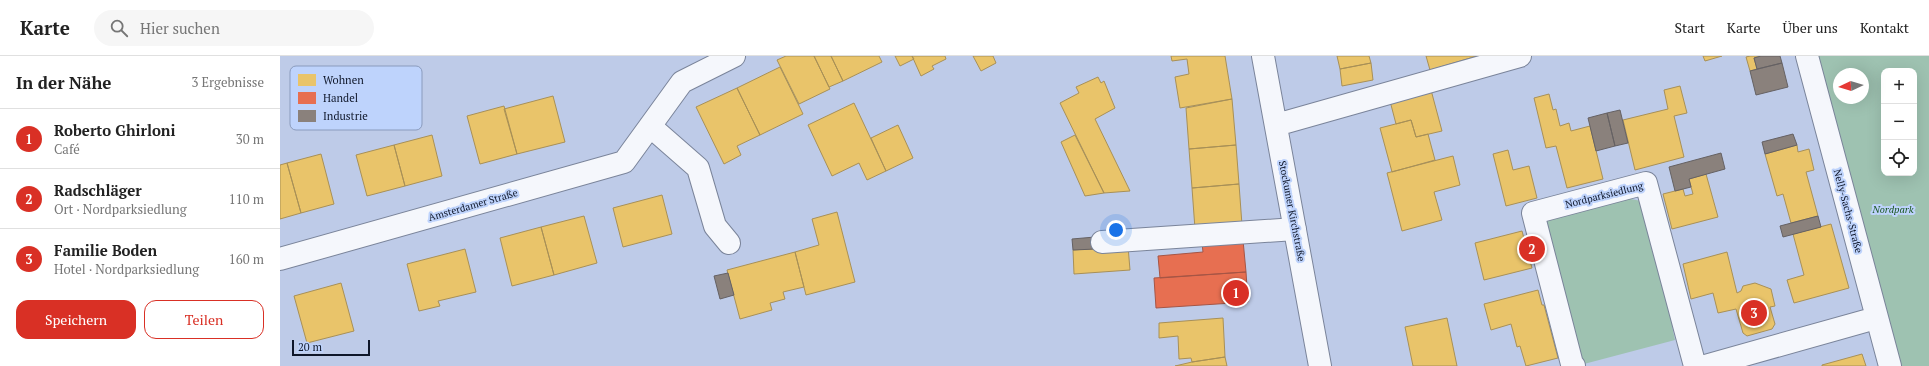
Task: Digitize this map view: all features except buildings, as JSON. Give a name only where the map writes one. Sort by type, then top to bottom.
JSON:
[{"type":"street","name":"Amsterdamer Straße","points":[[280,260],[624,162],[682,82],[734,56]]},
{"type":"street","name":"Stockumer Kirchstraße","points":[[1263,56],[1320,366]]},
{"type":"street","points":[[1276,125],[1520,56]]},
{"type":"street","name":"Nelly-Sachs-Straße","points":[[1807,56],[1890,366]]},
{"type":"street","points":[[650,126],[698,168],[715,226],[729,243]]},
{"type":"street","name":"Nordparksiedlung","points":[[1574,366],[1572,364],[1532,213],[1646,183],[1695,366]]},
{"type":"street","points":[[1102,242],[1295,229]]},
{"type":"street","points":[[1705,366],[1876,318]]},
{"type":"green space","name":"Nordpark","points":[[1814,56],[1929,56],[1929,366],[1897,366]]},
{"type":"green space","points":[[1626,198],[1641,201],[1679,324],[1672,326],[1675,340],[1584,364],[1578,360],[1545,224],[1548,220]]},
{"type":"place","name":"Radschläger","points":[[1532,249]]},
{"type":"place","name":"Roberto Ghirloni","points":[[1236,293]]},
{"type":"place","name":"Familie Boden","points":[[1754,313]]}]
